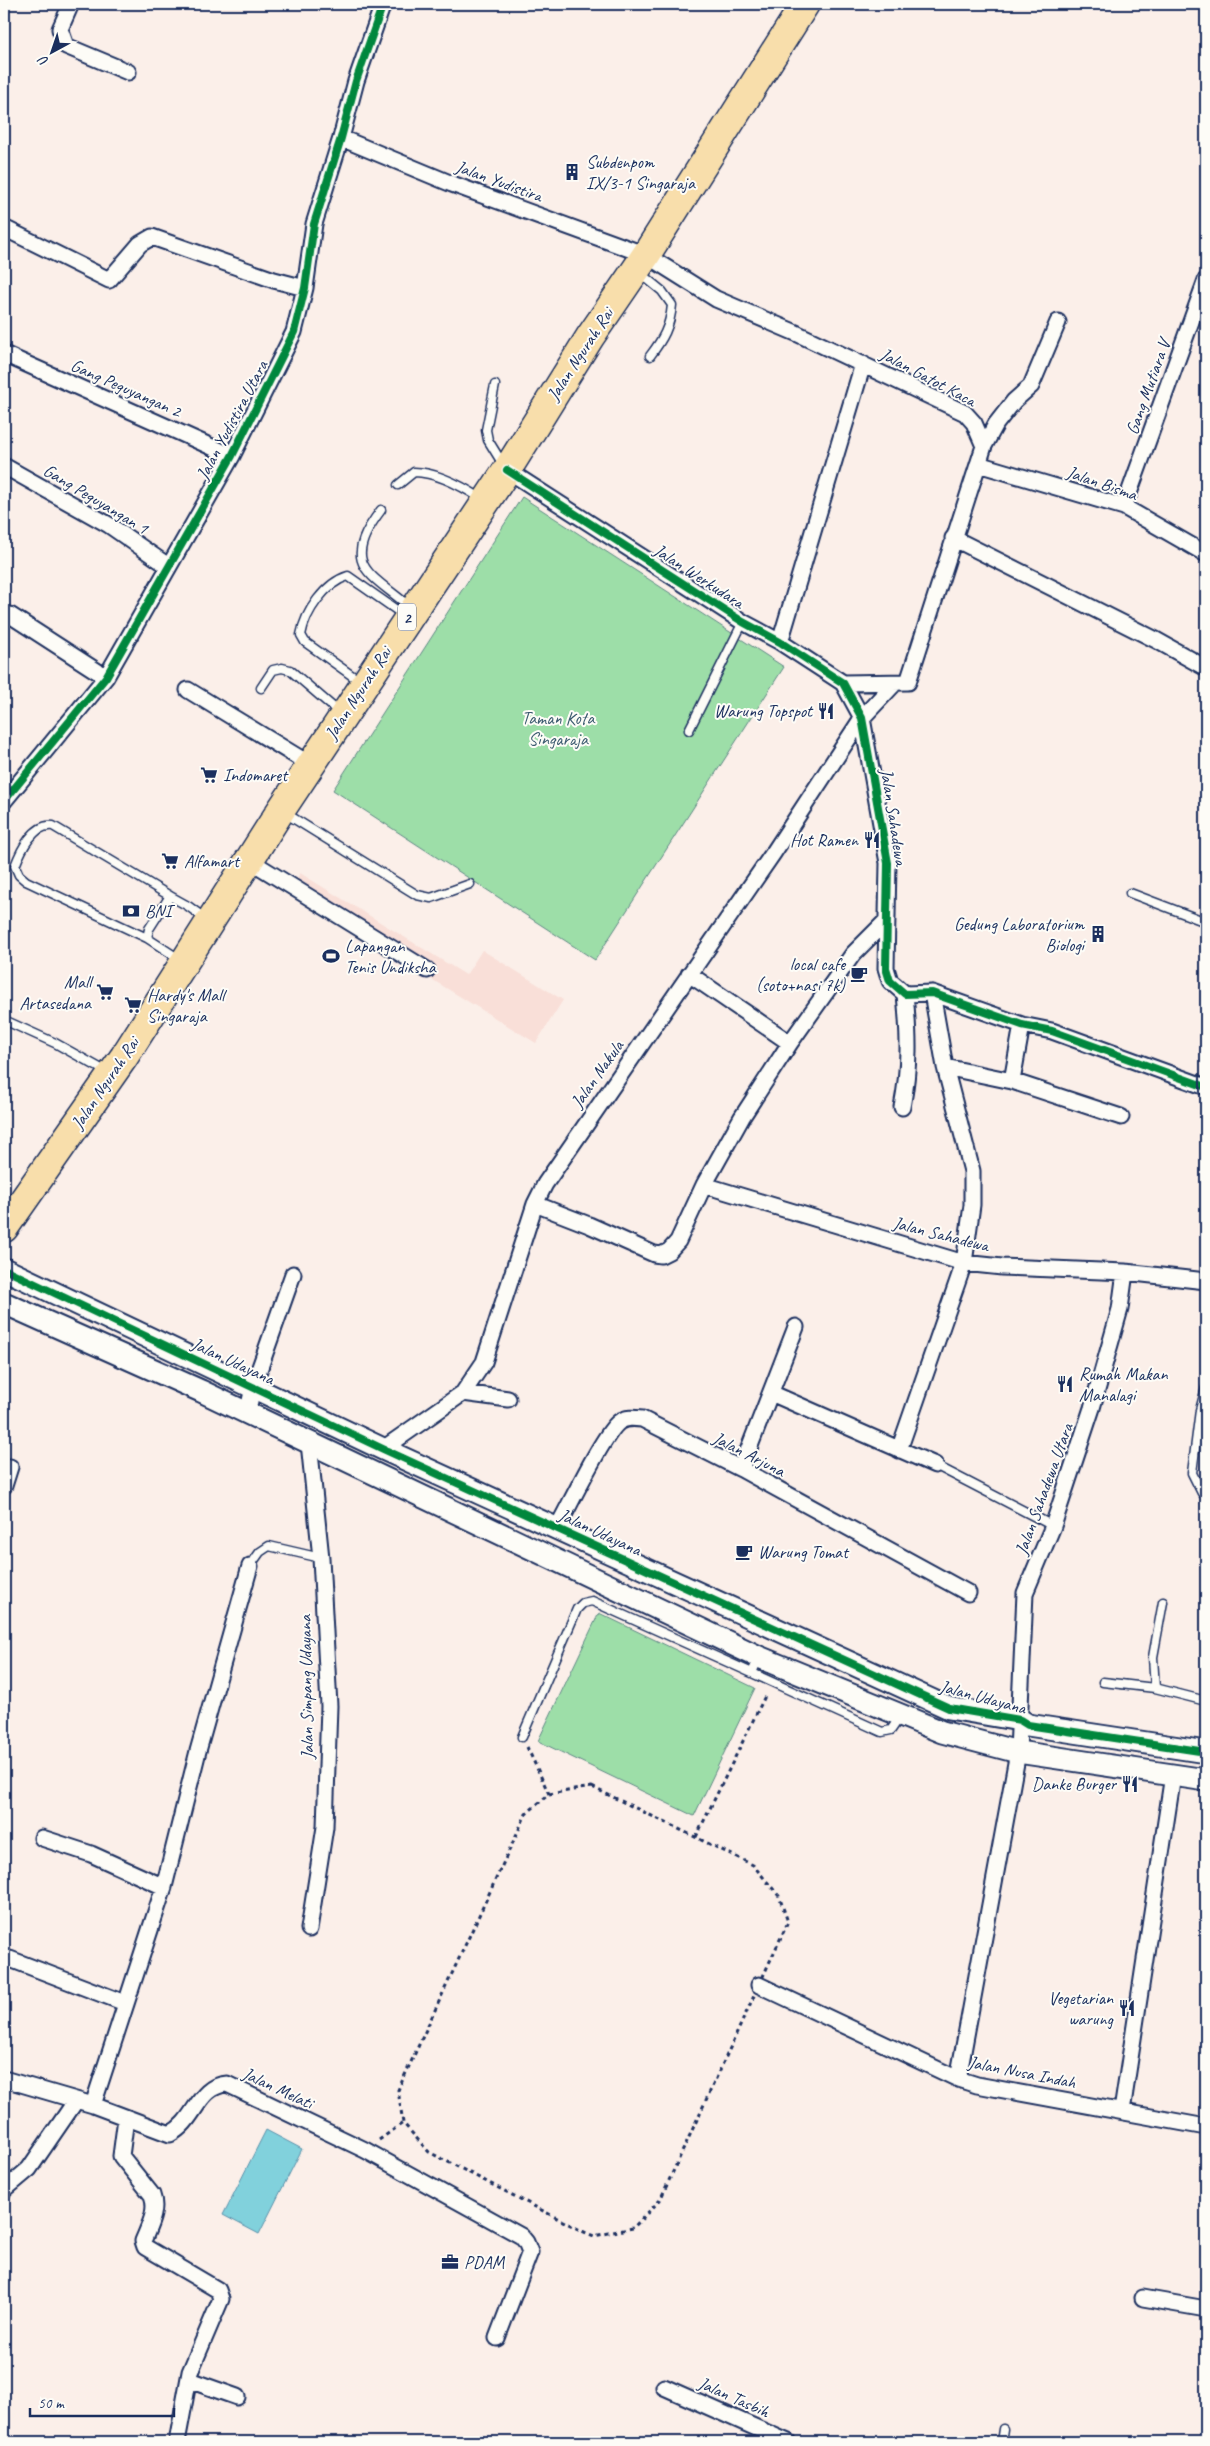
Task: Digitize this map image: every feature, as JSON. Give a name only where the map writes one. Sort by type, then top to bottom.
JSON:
[{"type":"highway","name":"Jalan Ngurah Rai","points":[[4,1228],[112,1075],[281,810],[410,613],[507,470],[590,336],[641,262],[805,4]]},
{"type":"street","points":[[71,4],[60,29],[66,46],[128,72]]},
{"type":"street","name":"Jalan Yudistira Utara","points":[[5,797],[106,677],[232,456],[294,332],[305,288],[314,224],[341,138],[356,81],[383,4]]},
{"type":"street","name":"Jalan Yudistira","points":[[341,138],[641,262]]},
{"type":"street","points":[[4,228],[109,280],[140,244],[152,237],[274,280],[305,288]]},
{"type":"street","name":"Jalan Gatot Kaca","points":[[641,262],[716,299],[863,364],[965,413],[974,423],[984,446]]},
{"type":"street","name":"Gang Mutiara V","points":[[1124,508],[1206,280]]},
{"type":"street","points":[[862,718],[901,683],[984,446],[996,424],[1014,401],[1031,386],[1058,322]]},
{"type":"street","name":"Gang Peguyangan 2","points":[[4,354],[232,456]]},
{"type":"street","points":[[780,642],[863,364]]},
{"type":"street","name":"Jalan Bisma","points":[[978,464],[1124,508],[1206,554]]},
{"type":"street","name":"Gang Peguyangan 1","points":[[4,466],[109,525],[168,566]]},
{"type":"street","name":"Jalan Werkudara","points":[[507,470],[743,622],[780,642],[843,683],[862,718]]},
{"type":"street","points":[[953,538],[1156,640],[1206,668]]},
{"type":"street","points":[[4,615],[10,616],[106,677]]},
{"type":"street","points":[[843,683],[901,683]]},
{"type":"street","points":[[188,690],[311,765]]},
{"type":"street","name":"Jalan Sahadewa","points":[[862,718],[888,863],[886,968],[890,981],[905,994]]},
{"type":"street","name":"Jalan Nakula","points":[[383,1449],[463,1393],[484,1362],[535,1204],[550,1176],[809,801],[862,718]]},
{"type":"street","points":[[249,860],[427,970]]},
{"type":"street","points":[[535,1204],[589,1225],[654,1254],[669,1251],[678,1241],[704,1186],[742,1117],[790,1043],[853,954],[887,920]]},
{"type":"street","points":[[689,974],[790,1043]]},
{"type":"street","points":[[899,1450],[964,1263],[972,1205],[972,1171],[945,1067],[932,993]]},
{"type":"street","points":[[902,1107],[908,1080],[910,1040],[905,994],[932,993],[1022,1025],[1052,1031],[1206,1087]]},
{"type":"street","points":[[1012,1082],[1022,1025]]},
{"type":"street","points":[[945,1067],[1012,1082],[1121,1118]]},
{"type":"street","name":"Jalan Sahadewa","points":[[704,1186],[964,1263],[1002,1267],[1125,1272],[1206,1281]]},
{"type":"street","name":"Jalan Udayana","points":[[4,1269],[383,1449],[949,1708],[1020,1720],[1028,1725],[1206,1752]]},
{"type":"street","name":"Jalan Sahadewa Utara","points":[[958,2079],[1018,1752],[1025,1593],[1053,1526],[1092,1408],[1120,1309],[1125,1272]]},
{"type":"street","points":[[247,1414],[253,1387],[293,1274]]},
{"type":"street","points":[[4,1303],[201,1391],[511,1540],[756,1665],[901,1715],[942,1732],[1018,1752],[1206,1780]]},
{"type":"street","points":[[741,1469],[796,1327]]},
{"type":"street","points":[[463,1393],[508,1399]]},
{"type":"street","points":[[771,1393],[935,1466]]},
{"type":"street","name":"Jalan Arjuna","points":[[557,1528],[608,1435],[620,1422],[632,1418],[642,1419],[741,1469],[968,1593]]},
{"type":"street","name":"Jalan Simpang Udayana","points":[[309,1443],[321,1558],[329,1706],[325,1827],[309,1929]]},
{"type":"street","points":[[4,1486],[10,1467]]},
{"type":"street","points":[[511,1540],[524,1513]]},
{"type":"street","points":[[93,2105],[164,1887],[198,1751],[250,1566]]},
{"type":"street","points":[[756,1665],[772,1628]]},
{"type":"street","points":[[1122,2111],[1173,1775]]},
{"type":"street","points":[[42,1838],[91,1854],[164,1887]]},
{"type":"street","points":[[10,1959],[125,2003]]},
{"type":"street","name":"Jalan Nusa Indah","points":[[759,1985],[958,2079],[977,2085],[1206,2127]]},
{"type":"street","name":"Jalan Melati","points":[[4,2079],[75,2102],[93,2105],[170,2134],[182,2128],[207,2091],[217,2085],[227,2084],[365,2150],[521,2236],[526,2242],[530,2252],[497,2338]]},
{"type":"street","points":[[4,2190],[29,2169],[75,2102]]},
{"type":"street","points":[[126,2118],[121,2156],[152,2195],[155,2202],[155,2210],[143,2241],[145,2246],[218,2290],[221,2299],[190,2372],[177,2442]]},
{"type":"street","points":[[1143,2298],[1206,2309]]},
{"type":"street","points":[[189,2380],[237,2397]]},
{"type":"street","name":"Jalan Tasbih","points":[[664,2386],[788,2442]]},
{"type":"lane","points":[[641,262],[672,305],[671,321],[666,336],[650,356]]},
{"type":"lane","points":[[495,385],[486,430],[488,440],[507,470]]},
{"type":"lane","points":[[398,485],[414,472],[427,472],[468,490],[484,502]]},
{"type":"lane","points":[[381,510],[368,528],[360,544],[362,559],[367,573],[410,613]]},
{"type":"lane","points":[[364,684],[305,642],[301,635],[303,625],[319,598],[339,578],[348,576],[410,613]]},
{"type":"lane","points":[[690,730],[743,622]]},
{"type":"lane","points":[[261,688],[273,670],[290,670],[343,716]]},
{"type":"lane","points":[[281,810],[417,895],[432,898],[470,884]]},
{"type":"lane","points":[[185,962],[147,938],[26,881],[18,875],[15,866],[20,853],[39,828],[46,825],[53,826],[188,906],[210,923]]},
{"type":"lane","points":[[1130,893],[1206,922]]},
{"type":"lane","points":[[147,938],[170,896]]},
{"type":"lane","points":[[4,1020],[55,1043],[112,1075]]},
{"type":"lane","points":[[1206,1388],[1200,1410],[1192,1473],[1202,1493],[1206,1495]]},
{"type":"lane","points":[[935,1466],[1053,1526]]},
{"type":"lane","points":[[250,1566],[260,1552],[269,1546],[321,1558]]},
{"type":"lane","points":[[522,1737],[577,1609],[583,1603],[592,1600],[756,1665]]},
{"type":"lane","points":[[1155,1688],[1153,1657],[1163,1602]]},
{"type":"lane","points":[[1103,1682],[1155,1688],[1206,1701]]},
{"type":"lane","points":[[1001,2442],[1004,2428]]},
{"type":"path","points":[[696,1837],[764,1698]]},
{"type":"path","points":[[522,1737],[549,1794]]},
{"type":"path","points":[[592,1787],[753,1865],[779,1896],[788,1922],[660,2200],[633,2228],[594,2236],[429,2152],[403,2123],[398,2090],[526,1814],[549,1794],[592,1787]]},
{"type":"path","points":[[365,2150],[403,2123]]},
{"type":"shaded area","points":[[300,873],[466,975],[482,950],[563,1000],[536,1043],[289,892]]},
{"type":"green space","name":"Taman Kota Singaraja","points":[[522,497],[784,667],[595,960],[333,790]]},
{"type":"green space","points":[[599,1613],[755,1688],[694,1816],[538,1741]]},
{"type":"water","points":[[266,2130],[302,2149],[259,2234],[223,2215]]},
{"type":"cycle path","points":[[4,801],[106,677],[232,456],[294,332],[305,288],[314,224],[341,138],[356,81],[383,4]]},
{"type":"cycle path","points":[[507,470],[743,622],[780,642],[843,683],[862,718],[888,863],[886,968],[890,981],[905,994],[932,993],[1022,1025],[1052,1031],[1206,1087]]},
{"type":"cycle path","points":[[4,1269],[383,1449],[949,1708],[1020,1720],[1028,1725],[1206,1752]]},
{"type":"place","name":"Subdenpom IX/3-1 Singaraja","points":[[572,172]]},
{"type":"place","name":"Warung Topspot","points":[[826,711]]},
{"type":"place","name":"Indomaret","points":[[209,775]]},
{"type":"place","name":"Hot Ramen","points":[[872,840]]},
{"type":"place","name":"Alfamart","points":[[170,861]]},
{"type":"place","name":"BNI","points":[[131,911]]},
{"type":"place","name":"Gedung Laboratorium Biologi","points":[[1098,934]]},
{"type":"place","name":"Lapangan Tenis Undiksha","points":[[331,956]]},
{"type":"place","name":"local cafe (soto+nasi 7k)","points":[[859,974]]},
{"type":"place","name":"Mall Artasedana","points":[[105,992]]},
{"type":"place","name":"Hardy's Mall Singaraja","points":[[133,1005]]},
{"type":"place","name":"Rumah Makan Manalagi","points":[[1065,1384]]},
{"type":"place","name":"Warung Tomat","points":[[744,1552]]},
{"type":"place","name":"Danke Burger","points":[[1130,1784]]},
{"type":"place","name":"Vegetarian warung","points":[[1127,2008]]},
{"type":"place","name":"PDAM","points":[[450,2262]]}]
